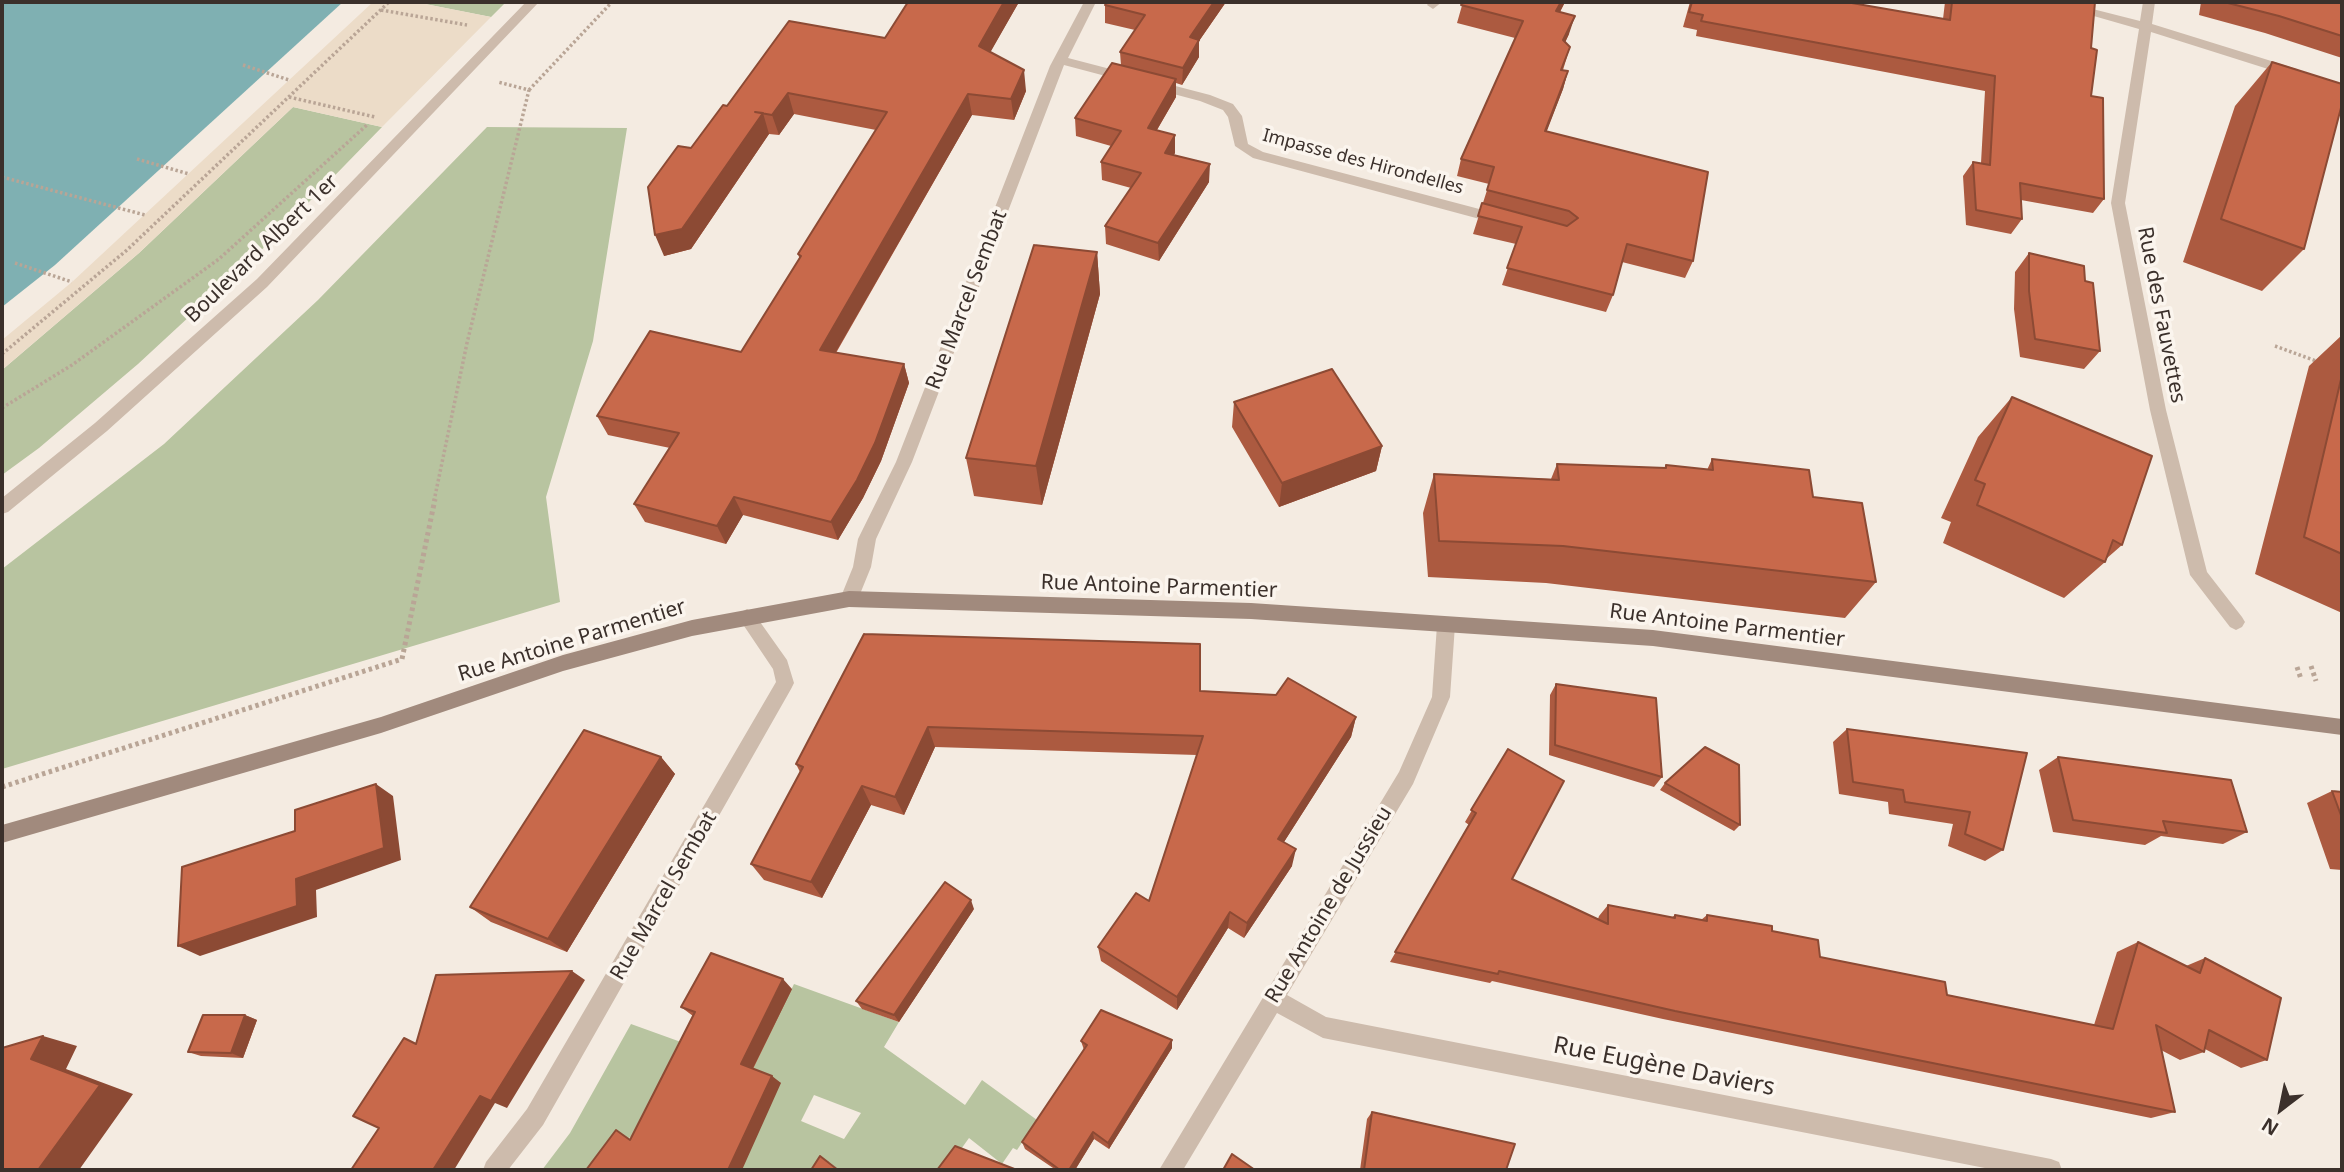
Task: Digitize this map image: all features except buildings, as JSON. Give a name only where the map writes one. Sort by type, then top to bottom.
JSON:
[{"type":"main road","name":"Rue Antoine Parmentier","points":[[2,834],[380,725],[563,663],[692,628],[849,599],[1251,611],[1653,638],[2342,727]]},
{"type":"street","name":"Boulevard Albert 1er","points":[[2,507],[101,427],[262,283],[533,2]]},
{"type":"street","name":"Rue Marcel Sembat","points":[[849,599],[862,567],[867,539],[904,462],[1060,60],[1090,2]]},
{"type":"street","points":[[2051,2],[2144,26],[2303,76]]},
{"type":"street","name":"Rue des Fauvettes","points":[[2149,2],[2118,203],[2158,410],[2199,575],[2236,622]]},
{"type":"street","name":"Impasse des Hirondelles","points":[[1060,60],[1205,98],[1228,107],[1235,116],[1242,146],[1258,155],[1523,226]]},
{"type":"street","name":"Rue Marcel Sembat","points":[[494,1170],[535,1117],[785,683],[781,666],[747,617]]},
{"type":"street","name":"Rue Antoine de Jussieu","points":[[1170,1170],[1406,778],[1441,697],[1446,625]]},
{"type":"street","name":"Rue Eugène Daviers","points":[[1273,999],[1323,1027],[2051,1170]]},
{"type":"path","points":[[2,354],[127,250],[389,2]]},
{"type":"path","points":[[2,787],[402,659],[467,343],[529,90],[611,2]]},
{"type":"path","points":[[380,10],[467,25]]},
{"type":"path","points":[[459,34],[472,20]]},
{"type":"path","points":[[243,65],[289,80]]},
{"type":"path","points":[[463,76],[529,90]]},
{"type":"path","points":[[289,97],[375,117]]},
{"type":"path","points":[[2,408],[72,365],[219,259],[383,109]]},
{"type":"path","points":[[137,159],[189,174]]},
{"type":"path","points":[[2,177],[145,215]]},
{"type":"path","points":[[15,263],[72,282]]},
{"type":"path","points":[[2275,346],[2320,363]]},
{"type":"path","points":[[2311,666],[2316,681]]},
{"type":"path","points":[[2297,667],[2301,679]]},
{"type":"green space","points":[[415,2],[506,2],[491,17]]},
{"type":"green space","points":[[293,107],[382,127],[271,241],[138,364],[39,448],[2,475],[2,370],[139,253]]},
{"type":"green space","points":[[487,127],[627,128],[593,341],[546,497],[560,602],[2,769],[2,569],[164,444],[318,300]]},
{"type":"green space","points":[[794,984],[899,1022],[884,1047],[965,1105],[982,1080],[1037,1120],[1017,1150],[1013,1148],[1002,1164],[969,1138],[946,1170],[839,1170],[829,1162],[823,1170],[742,1170],[643,1146],[630,1137],[605,1170],[542,1170],[570,1133],[631,1024],[753,1068]],"holes":[[[814,1095],[861,1113],[844,1139],[801,1121]]]},
{"type":"shaded area","points":[[373,2],[415,2],[491,17],[382,127],[293,107],[139,253],[2,370],[2,340],[72,282]]},
{"type":"water","points":[[2,2],[343,2],[55,265],[2,307]]}]
